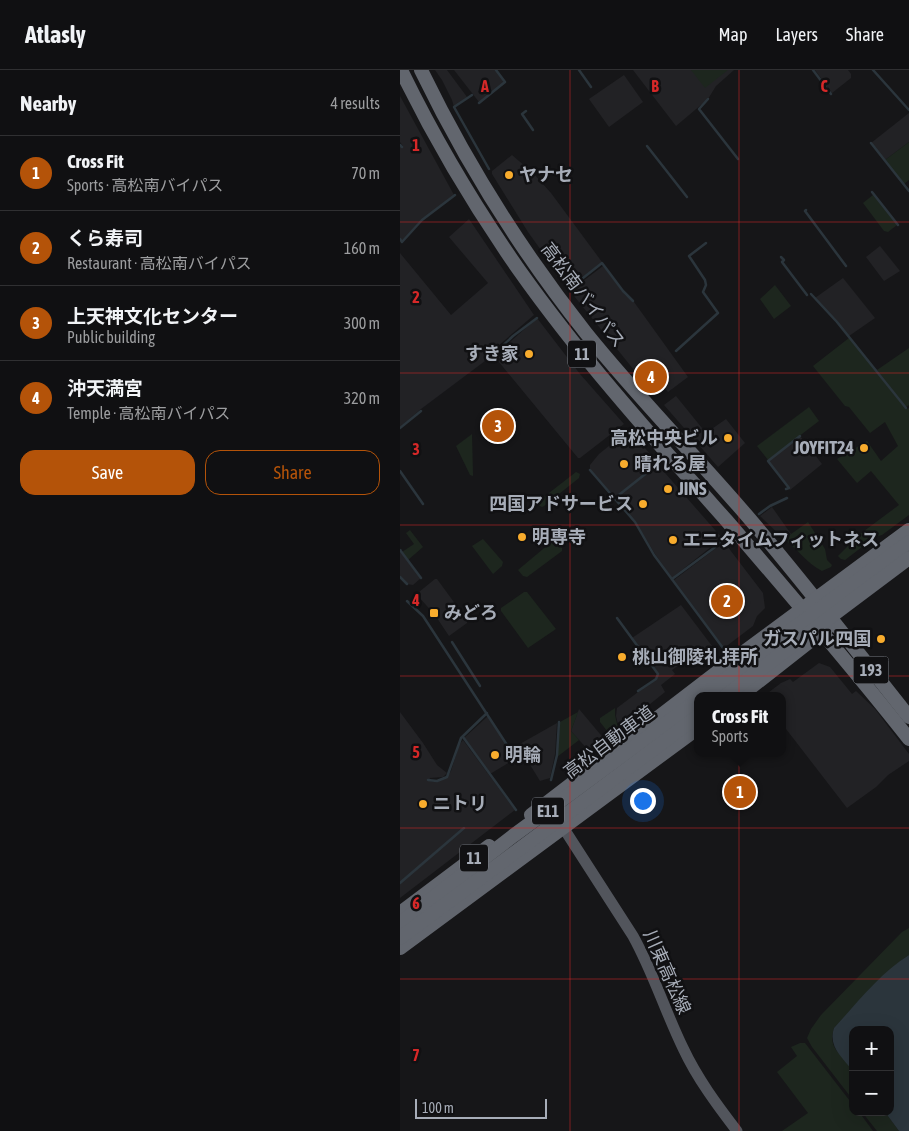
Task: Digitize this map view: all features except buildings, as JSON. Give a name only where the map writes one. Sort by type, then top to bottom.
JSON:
[{"type":"highway","name":"高松南バイパス","points":[[401,70],[469,194],[498,240],[541,300],[580,352],[637,420],[822,632]]},
{"type":"highway","name":"高松南バイパス","points":[[421,70],[478,177],[511,229],[586,334],[744,512],[834,622]]},
{"type":"highway","name":"11","points":[[400,913],[776,628],[909,530]]},
{"type":"highway","points":[[766,539],[818,588],[822,590],[829,589]]},
{"type":"highway","name":"高松自動車道","points":[[705,692],[909,542]]},
{"type":"highway","points":[[730,692],[909,558]]},
{"type":"highway","points":[[745,692],[909,566]]},
{"type":"highway","points":[[776,628],[787,607],[787,596],[783,588]]},
{"type":"highway","name":"193","points":[[834,622],[909,717]]},
{"type":"highway","name":"193","points":[[822,632],[909,739]]},
{"type":"highway","points":[[795,653],[812,648],[832,648],[838,650]]},
{"type":"highway","name":"11","points":[[547,802],[573,790],[694,700]]},
{"type":"highway","name":"高松自動車道","points":[[400,923],[694,700]]},
{"type":"highway","name":"11","points":[[563,828],[583,804],[694,720]]},
{"type":"highway","name":"高松自動車道","points":[[400,938],[694,720]]},
{"type":"highway","name":"11","points":[[400,948],[694,731]]},
{"type":"main road","name":"川東高松線","points":[[547,802],[633,936],[643,955],[683,1050],[710,1094],[737,1131]]},
{"type":"shaded area","points":[[435,70],[447,70],[467,97],[454,107],[442,80]]},
{"type":"shaded area","points":[[454,70],[496,70],[505,82],[479,102]]},
{"type":"shaded area","points":[[633,70],[734,70],[716,86],[708,99],[676,126]]},
{"type":"shaded area","points":[[691,70],[728,70],[705,88]]},
{"type":"shaded area","points":[[815,70],[848,70],[851,78],[832,93]]},
{"type":"shaded area","points":[[624,75],[643,102],[609,127],[589,99]]},
{"type":"shaded area","points":[[400,96],[454,195],[418,223],[402,242],[400,239],[400,146],[403,146],[400,142]]},
{"type":"shaded area","points":[[909,113],[909,142],[885,160],[871,143]]},
{"type":"shaded area","points":[[909,142],[909,180],[904,184],[885,160]]},
{"type":"shaded area","points":[[512,155],[533,173],[551,193],[602,262],[568,288],[528,232],[492,174],[492,171]]},
{"type":"shaded area","points":[[873,195],[897,225],[888,232],[884,231],[863,203]]},
{"type":"shaded area","points":[[469,219],[534,315],[491,352],[485,361],[400,427],[400,253],[451,315],[488,283],[449,237]]},
{"type":"shaded area","points":[[880,246],[900,271],[884,281],[866,257]]},
{"type":"shaded area","points":[[603,266],[625,295],[634,302],[688,377],[668,392],[663,386],[659,374],[649,361],[642,363],[634,370],[570,291]]},
{"type":"shaded area","points":[[843,278],[875,318],[849,336],[815,298]]},
{"type":"shaded area","points":[[775,285],[791,306],[774,319],[760,299]]},
{"type":"shaded area","points":[[537,318],[580,374],[624,424],[580,458],[578,458],[494,356]]},
{"type":"shaded area","name":"JOYFIT24","points":[[849,338],[905,408],[909,408],[909,515],[882,535],[875,537],[845,560],[838,556],[860,534],[899,505],[871,471],[857,483],[837,459],[867,441],[881,461],[898,446],[885,422],[870,433],[849,407],[845,406],[813,366]]},
{"type":"shaded area","points":[[909,348],[909,405],[906,407],[877,370]]},
{"type":"shaded area","points":[[676,396],[706,433],[726,419],[745,443],[718,467],[664,405]]},
{"type":"shaded area","points":[[809,407],[819,421],[768,460],[757,446]]},
{"type":"shaded area","points":[[629,430],[658,463],[649,471],[658,465],[722,538],[672,578],[635,521],[615,498],[629,487],[615,497],[590,469],[590,465],[599,454]]},
{"type":"shaded area","points":[[472,434],[473,476],[470,475],[456,446]]},
{"type":"shaded area","points":[[800,436],[822,464],[790,490],[768,461]]},
{"type":"shaded area","points":[[576,472],[580,474],[579,478],[544,506],[538,505],[540,500]]},
{"type":"shaded area","points":[[772,507],[791,534],[784,539],[760,516]]},
{"type":"shaded area","points":[[808,522],[825,549],[827,560],[832,565],[822,571],[811,564],[784,539]]},
{"type":"shaded area","points":[[410,530],[423,547],[408,560],[402,552],[414,544],[406,533]]},
{"type":"shaded area","points":[[483,539],[503,562],[502,566],[493,574],[472,546]]},
{"type":"shaded area","points":[[555,539],[562,548],[562,551],[527,577],[523,576],[518,570]]},
{"type":"shaded area","points":[[724,542],[763,593],[765,608],[757,616],[753,626],[724,648],[674,580]]},
{"type":"shaded area","points":[[400,551],[421,578],[413,585],[407,584],[400,576]]},
{"type":"shaded area","points":[[437,579],[467,620],[467,623],[449,636],[435,615],[418,596],[419,592]]},
{"type":"shaded area","points":[[524,592],[527,592],[556,629],[528,648],[501,611],[501,608]]},
{"type":"shaded area","points":[[681,605],[712,646],[701,654],[698,651],[672,670],[675,674],[661,685],[665,692],[619,729],[616,716],[617,708],[658,677],[658,673],[632,638]]},
{"type":"shaded area","points":[[819,663],[830,667],[852,694],[856,691],[875,709],[909,754],[909,761],[888,775],[876,787],[847,808],[786,729],[786,692],[769,692],[790,679],[793,682]]},
{"type":"shaded area","points":[[615,708],[618,728],[611,736],[600,722],[600,718]]},
{"type":"shaded area","points":[[579,709],[605,740],[590,752],[571,731]]},
{"type":"shaded area","points":[[400,712],[437,765],[447,773],[443,777],[430,778],[429,781],[437,782],[447,777],[451,771],[459,745],[463,740],[515,810],[400,898]]},
{"type":"shaded area","points":[[578,712],[571,731],[579,740],[557,757],[560,722]]},
{"type":"shaded area","points":[[488,716],[515,759],[490,774],[464,738]]},
{"type":"shaded area","points":[[557,723],[555,754],[550,778],[540,781],[518,745]]},
{"type":"shaded area","points":[[909,928],[909,955],[888,971],[834,1028],[832,1037],[835,1049],[849,1064],[849,1095],[807,1038],[821,1015],[902,932]]},
{"type":"shaded area","points":[[909,955],[909,1131],[899,1131],[888,1116],[894,1116],[894,1026],[849,1026],[849,1066],[837,1051],[833,1041],[834,1028],[869,989],[898,962]]},
{"type":"shaded area","points":[[805,1043],[849,1100],[849,1116],[862,1116],[873,1131],[782,1131],[808,1113],[777,1072],[797,1056],[791,1047]]},
{"type":"shaded area","points":[[865,1116],[888,1116],[899,1131],[877,1131]]},
{"type":"waterway","points":[[479,103],[505,82],[496,70]]},
{"type":"waterway","points":[[579,70],[591,87]]},
{"type":"waterway","points":[[813,70],[831,94]]},
{"type":"waterway","points":[[873,70],[909,110]]},
{"type":"waterway","points":[[472,95],[454,107],[489,169]]},
{"type":"waterway","points":[[708,99],[699,109],[738,159]]},
{"type":"waterway","points":[[526,111],[522,114],[533,130]]},
{"type":"waterway","points":[[871,143],[909,191]]},
{"type":"waterway","points":[[647,146],[687,197]]},
{"type":"waterway","points":[[872,192],[898,225]]},
{"type":"waterway","points":[[400,239],[402,242],[422,220],[455,195]]},
{"type":"waterway","points":[[806,210],[846,266]]},
{"type":"waterway","points":[[676,351],[718,313],[703,292],[706,285],[705,280],[689,256],[706,243]]},
{"type":"waterway","points":[[781,257],[784,260],[782,262],[807,295]]},
{"type":"waterway","points":[[569,289],[602,263],[633,301]]},
{"type":"waterway","points":[[811,294],[837,322],[906,408]]},
{"type":"waterway","points":[[493,355],[513,336],[537,318]]},
{"type":"waterway","points":[[400,428],[421,411]]},
{"type":"waterway","points":[[786,489],[789,488],[768,461],[800,436]]},
{"type":"waterway","points":[[615,498],[658,464]]},
{"type":"waterway","points":[[590,470],[635,522],[654,555],[723,648]]},
{"type":"waterway","points":[[400,471],[423,504]]},
{"type":"waterway","points":[[759,514],[787,498]]},
{"type":"waterway","points":[[672,579],[714,548],[723,539]]},
{"type":"waterway","points":[[400,550],[421,578]]},
{"type":"waterway","points":[[400,577],[407,584]]},
{"type":"waterway","points":[[407,601],[423,616],[509,748]]},
{"type":"waterway","points":[[617,618],[658,674],[656,679],[638,691]]},
{"type":"waterway","points":[[452,642],[480,686]]},
{"type":"waterway","points":[[428,780],[437,781],[447,777],[461,738],[487,713]]},
{"type":"waterway","points":[[551,780],[557,755],[559,722]]},
{"type":"waterway","points":[[463,737],[516,810]]},
{"type":"waterway","points":[[400,883],[464,828]]},
{"type":"place","name":"ヤナセ","points":[[509,175]]},
{"type":"place","name":"すき家","points":[[529,354]]},
{"type":"place","name":"沖天満宮","points":[[651,377]]},
{"type":"place","name":"上天神文化センター","points":[[498,426]]},
{"type":"place","name":"高松中央ビル","points":[[728,438]]},
{"type":"place","name":"JOYFIT24","points":[[864,448]]},
{"type":"place","name":"晴れる屋","points":[[624,464]]},
{"type":"place","name":"JINS","points":[[668,489]]},
{"type":"place","name":"四国アドサービス","points":[[643,504]]},
{"type":"place","name":"明専寺","points":[[522,537]]},
{"type":"place","name":"エニタイムフィットネス","points":[[673,540]]},
{"type":"place","name":"くら寿司","points":[[727,601]]},
{"type":"place","name":"みどろ","points":[[434,613]]},
{"type":"place","name":"ガスパル四国","points":[[881,639]]},
{"type":"place","name":"桃山御陵礼拝所","points":[[622,657]]},
{"type":"place","name":"明輪","points":[[495,755]]},
{"type":"place","name":"Cross Fit","points":[[740,792]]},
{"type":"place","name":"ニトリ","points":[[423,804]]}]
